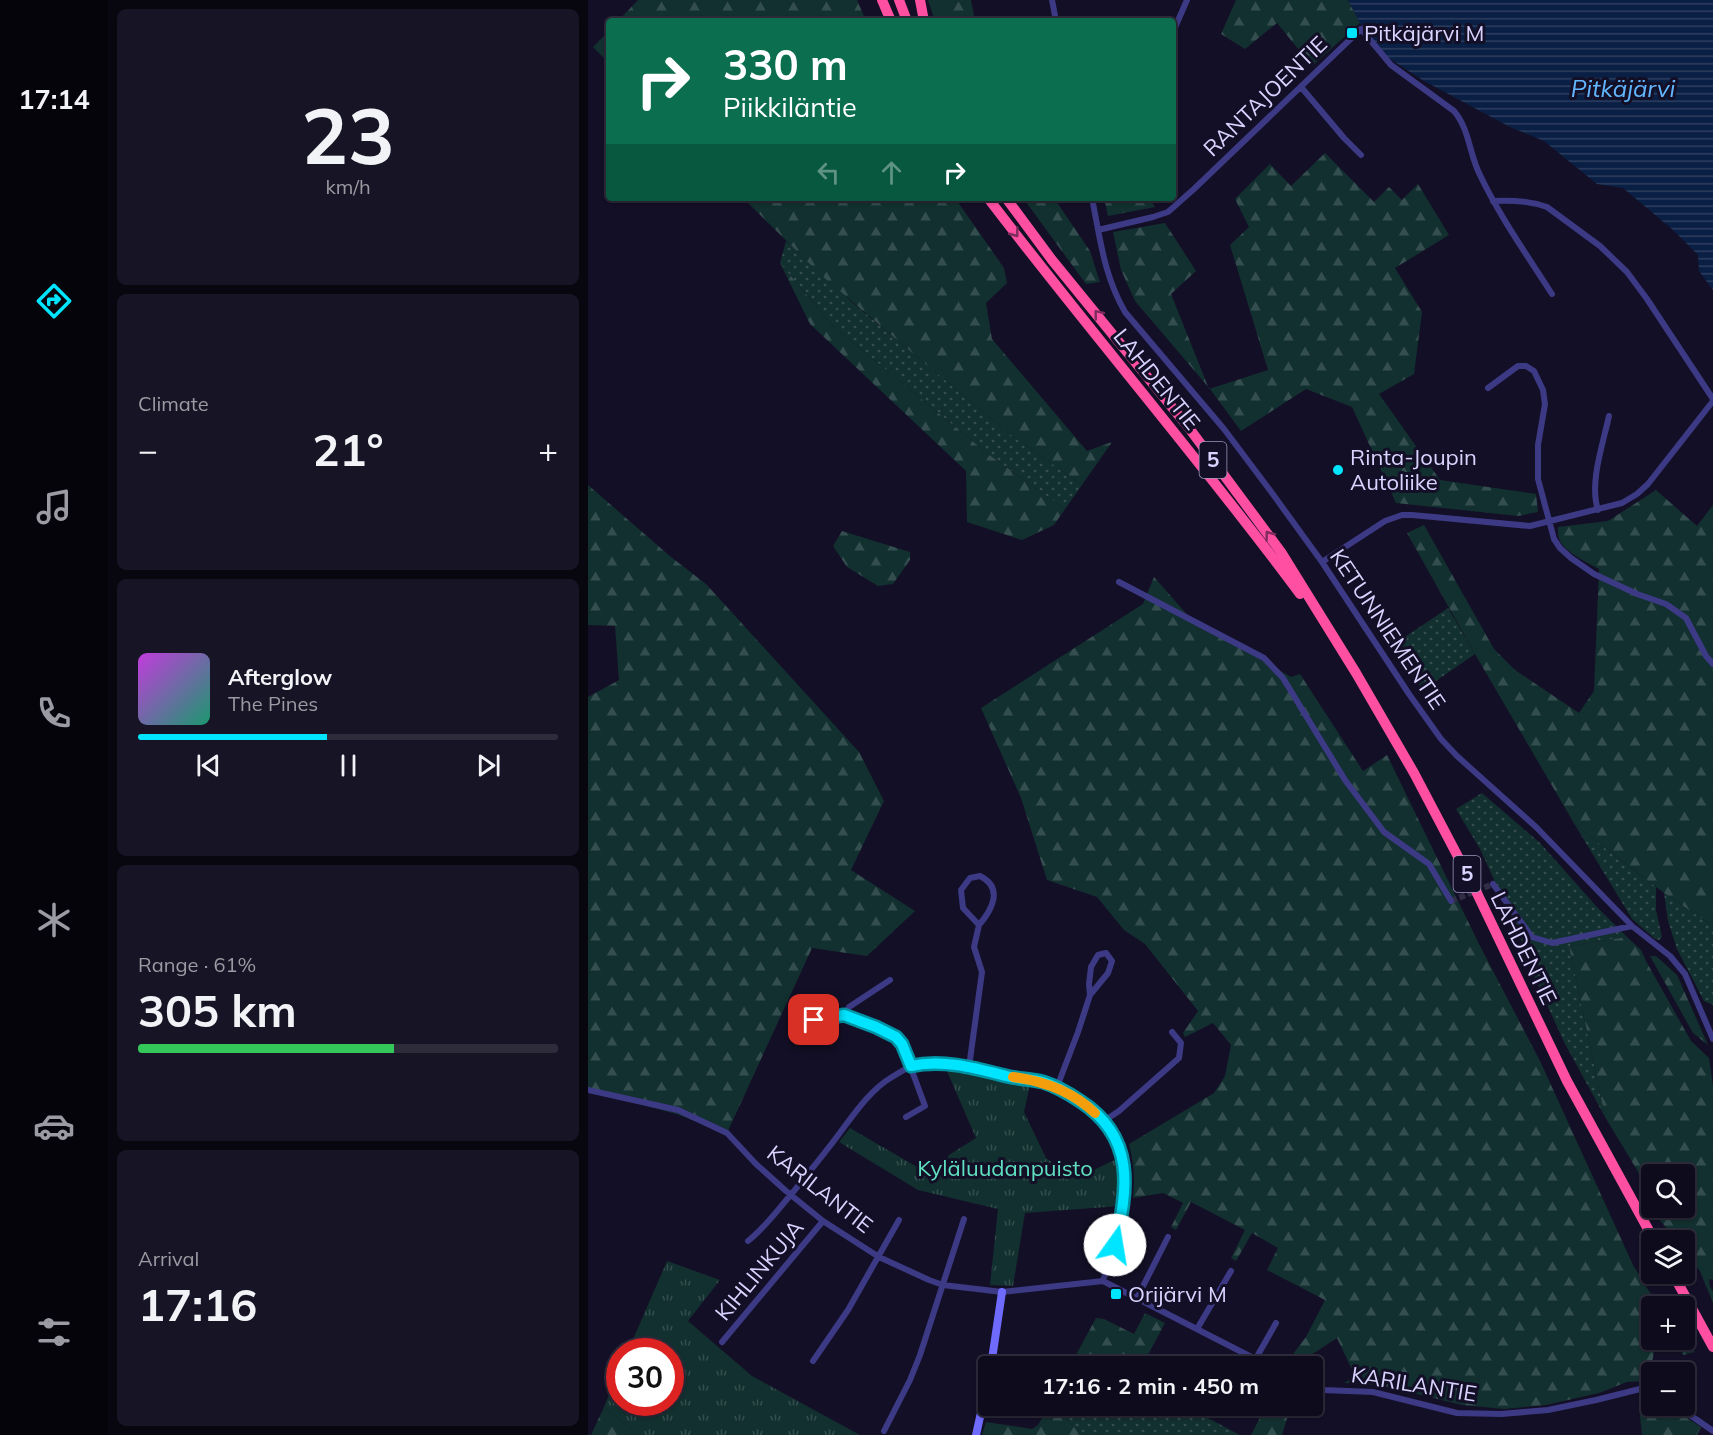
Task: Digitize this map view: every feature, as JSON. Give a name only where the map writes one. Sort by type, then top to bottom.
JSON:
[{"type":"highway","points":[[899,0],[906,18]]},
{"type":"highway","points":[[920,0],[923,18]]},
{"type":"highway","points":[[883,2],[890,18]]},
{"type":"highway","name":"LAHDENTIE","points":[[990,201],[1274,559],[1356,673]]},
{"type":"highway","name":"LAHDENTIE","points":[[1008,201],[1052,260],[1189,428],[1274,542],[1356,673],[1414,773],[1469,878],[1566,1081],[1648,1230]]},
{"type":"highway","points":[[1678,1284],[1713,1347]]},
{"type":"street","points":[[1052,0],[1055,18]]},
{"type":"street","points":[[1176,25],[1187,0]]},
{"type":"street","name":"RANTAJOENTIE","points":[[1098,230],[1168,212],[1361,29],[1391,65],[1454,111],[1465,128],[1477,169],[1493,201]]},
{"type":"street","points":[[1301,87],[1361,155]]},
{"type":"street","points":[[1322,562],[1385,520],[1402,515],[1412,514],[1530,526],[1622,503],[1648,484],[1713,400],[1647,299],[1616,260],[1547,207],[1507,200],[1493,201],[1552,294]]},
{"type":"street","name":"KETUNNIEMENTIE","points":[[1093,201],[1108,275],[1114,294],[1125,312],[1224,429],[1272,493],[1322,562],[1441,739],[1536,827],[1632,926],[1670,956],[1685,974],[1713,1039]]},
{"type":"street","points":[[1488,388],[1518,366],[1526,366],[1534,371],[1545,404],[1538,445],[1538,479],[1554,539],[1560,548],[1594,574],[1637,594],[1666,604],[1686,618],[1706,656],[1713,664]]},
{"type":"street","points":[[1598,510],[1595,490],[1597,467],[1609,416]]},
{"type":"street","points":[[1119,582],[1264,658],[1283,678],[1345,780],[1384,832],[1429,864],[1450,902]]},
{"type":"street","points":[[969,1067],[982,972],[974,946],[979,925],[991,912],[994,897],[988,880],[980,876],[970,878],[961,890],[963,908],[979,925]]},
{"type":"street","points":[[1493,884],[1532,937],[1552,943],[1632,926]]},
{"type":"street","points":[[1057,1088],[1090,995],[1107,973],[1112,961],[1106,953],[1098,955],[1091,967],[1090,995]]},
{"type":"street","points":[[844,1015],[849,1007],[890,980]]},
{"type":"street","points":[[814,1020],[844,1015],[896,1037],[902,1044],[925,1106],[906,1117]]},
{"type":"street","points":[[1104,1121],[1119,1111],[1179,1058],[1181,1043],[1172,1032]]},
{"type":"street","points":[[748,1241],[757,1234],[790,1195],[860,1106],[889,1078],[911,1066],[939,1064],[969,1067],[1044,1082],[1087,1106],[1104,1121],[1118,1144],[1125,1169],[1125,1189],[1122,1216],[1103,1281],[1248,1356]]},
{"type":"street","name":"KARILANTIE","points":[[588,1090],[678,1110],[727,1133],[756,1164],[823,1221],[879,1257],[929,1280],[943,1285],[1002,1292],[1103,1281]]},
{"type":"street","points":[[884,1431],[920,1355],[964,1219]]},
{"type":"street","points":[[813,1361],[848,1310],[899,1220]]},
{"type":"street","name":"KIHLINKUJA","points":[[722,1342],[823,1221]]},
{"type":"street","points":[[1137,1298],[1168,1237]]},
{"type":"street","points":[[1197,1329],[1231,1270]]},
{"type":"street","points":[[992,1356],[1002,1292]]},
{"type":"street","points":[[1257,1356],[1276,1323]]},
{"type":"street","name":"KARILANTIE","points":[[1323,1390],[1373,1392],[1457,1413],[1501,1414],[1548,1410],[1641,1389]]},
{"type":"street","points":[[976,1435],[980,1416]]},
{"type":"street","points":[[1691,1416],[1713,1431]]},
{"type":"green space","points":[[638,0],[857,0],[865,18],[621,18]]},
{"type":"green space","points":[[928,0],[971,0],[974,18],[934,18]]},
{"type":"green space","points":[[1236,0],[1348,0],[1360,23],[1312,66],[1277,23],[1245,49],[1221,34]]},
{"type":"green space","points":[[606,34],[606,60],[593,47]]},
{"type":"green space","points":[[1325,153],[1374,202],[1389,187],[1402,200],[1418,184],[1449,235],[1395,268],[1422,312],[1414,374],[1379,394],[1440,480],[1536,494],[1538,512],[1518,516],[1396,503],[1352,407],[1306,389],[1241,431],[1210,389],[1268,370],[1230,245],[1249,227],[1235,199],[1270,164],[1291,186]]},
{"type":"green space","points":[[746,201],[957,201],[1004,268],[1007,283],[986,303],[992,339],[1087,451],[1112,442],[1082,485],[1011,435],[821,275]]},
{"type":"green space","points":[[1025,201],[1056,201],[1090,251],[1100,282],[1086,284]]},
{"type":"green space","points":[[1105,201],[1151,201],[1155,207],[1108,216]]},
{"type":"green space","points":[[1165,223],[1196,271],[1171,294],[1208,387],[1135,301],[1121,270],[1113,232]]},
{"type":"green space","points":[[786,241],[854,304],[1011,435],[1082,485],[1065,509],[988,454],[833,326],[780,263]]},
{"type":"green space","points":[[780,263],[833,326],[988,454],[1065,509],[1054,525],[1022,540],[967,522],[966,471],[810,324]]},
{"type":"green space","points":[[588,485],[671,557],[706,584],[859,752],[884,801],[851,870],[915,911],[867,956],[812,948],[727,1133],[676,1114],[588,1090],[588,697],[619,680],[615,626],[588,625]]},
{"type":"green space","points":[[1656,490],[1697,526],[1713,505],[1713,926],[1664,893],[1575,825],[1407,533],[1424,525],[1494,649],[1515,670],[1579,713],[1594,691],[1599,569],[1567,550],[1560,541],[1558,527],[1608,521]]},
{"type":"green space","points":[[842,531],[910,552],[910,560],[893,584],[878,586],[847,567],[833,546]]},
{"type":"green space","points":[[1154,577],[1191,619],[1291,677],[1300,674],[1363,771],[1387,755],[1479,944],[1541,1063],[1641,1278],[1641,1284],[1645,1284],[1652,1296],[1641,1296],[1641,1350],[1654,1350],[1652,1362],[1641,1362],[1641,1381],[1627,1382],[1599,1393],[1546,1405],[1504,1409],[1462,1405],[1380,1385],[1344,1383],[1355,1376],[1337,1338],[1309,1356],[1292,1356],[1306,1337],[1325,1300],[1267,1270],[1278,1248],[1252,1233],[1236,1261],[1231,1258],[1245,1230],[1191,1202],[1176,1230],[1171,1227],[1183,1203],[1163,1193],[1133,1198],[1134,1171],[1129,1144],[1214,1093],[1225,1076],[1231,1045],[1213,1023],[1185,1037],[1183,1033],[1198,1011],[1145,944],[1124,930],[1097,897],[1047,880],[1021,798],[981,708],[1143,604]]},
{"type":"green space","points":[[1448,608],[1475,654],[1423,690],[1390,647]]},
{"type":"green space","points":[[1482,793],[1540,843],[1627,937],[1569,946],[1605,1117],[1564,1042],[1480,849],[1456,809]]},
{"type":"green space","points":[[1575,825],[1656,887],[1656,910],[1662,937],[1659,940],[1632,919]]},
{"type":"green space","points":[[1664,893],[1713,926],[1713,1005],[1704,1001],[1677,949],[1668,921]]},
{"type":"green space","points":[[1627,937],[1641,950],[1691,1041],[1709,1058],[1713,1086],[1713,1280],[1709,1279],[1713,1291],[1713,1303],[1700,1271],[1695,1265],[1695,1230],[1668,1230],[1659,1218],[1695,1218],[1695,1164],[1641,1164],[1641,1179],[1605,1117],[1569,946]]},
{"type":"green space","points":[[1650,956],[1656,956],[1677,975],[1708,1045],[1693,1033]]},
{"type":"green space","name":"Kyläluudanpuisto","points":[[946,1069],[964,1070],[1030,1085],[1024,1112],[1046,1158],[1076,1179],[1120,1157],[1123,1184],[1120,1206],[1025,1213],[1013,1286],[990,1285],[998,1209],[918,1190],[839,1142],[850,1128],[936,1178],[949,1155],[976,1138]]},
{"type":"green space","points":[[667,1261],[720,1280],[688,1321],[752,1376],[860,1435],[640,1435],[616,1416],[684,1416],[684,1338],[634,1338]]},
{"type":"green space","points":[[1145,1313],[1165,1323],[1147,1356],[1075,1356],[1096,1318],[1104,1319],[1134,1334]]},
{"type":"green space","points":[[1680,1350],[1695,1352],[1683,1355]]},
{"type":"green space","points":[[1641,1397],[1641,1416],[1684,1416],[1701,1427],[1697,1435],[1642,1435],[1639,1406]]},
{"type":"green space","points":[[604,1407],[606,1416],[616,1416],[640,1435],[591,1435]]},
{"type":"green space","points":[[1043,1416],[1068,1416],[1067,1420],[1083,1435],[982,1435],[986,1422],[1032,1429],[1038,1425]]},
{"type":"green space","points":[[1068,1416],[1204,1416],[1240,1435],[1083,1435],[1067,1420]]},
{"type":"green space","points":[[1261,1416],[1288,1416],[1282,1435],[1251,1435]]},
{"type":"water","name":"Pitkäjärvi","points":[[1348,0],[1713,0],[1713,290],[1699,271],[1698,255],[1673,230],[1623,188],[1597,184],[1544,141],[1510,127],[1424,81],[1387,57],[1360,23]]},
{"type":"tunnel","points":[[1451,901],[1493,884]]},
{"type":"slow traffic","points":[[1013,1077],[1044,1082],[1068,1094],[1095,1113]]},
{"type":"place","name":"Pitkäjärvi M","points":[[1352,33]]},
{"type":"place","name":"Rinta-Joupin Autoliike","points":[[1338,470]]},
{"type":"place","name":"Orijärvi M","points":[[1116,1294]]},
{"type":"route","points":[[814,1020],[844,1015],[876,1027],[896,1037],[902,1044],[911,1066],[939,1064],[969,1067],[1044,1082],[1087,1106],[1104,1121],[1111,1131],[1118,1144],[1125,1169],[1122,1216],[1115,1245]]}]
